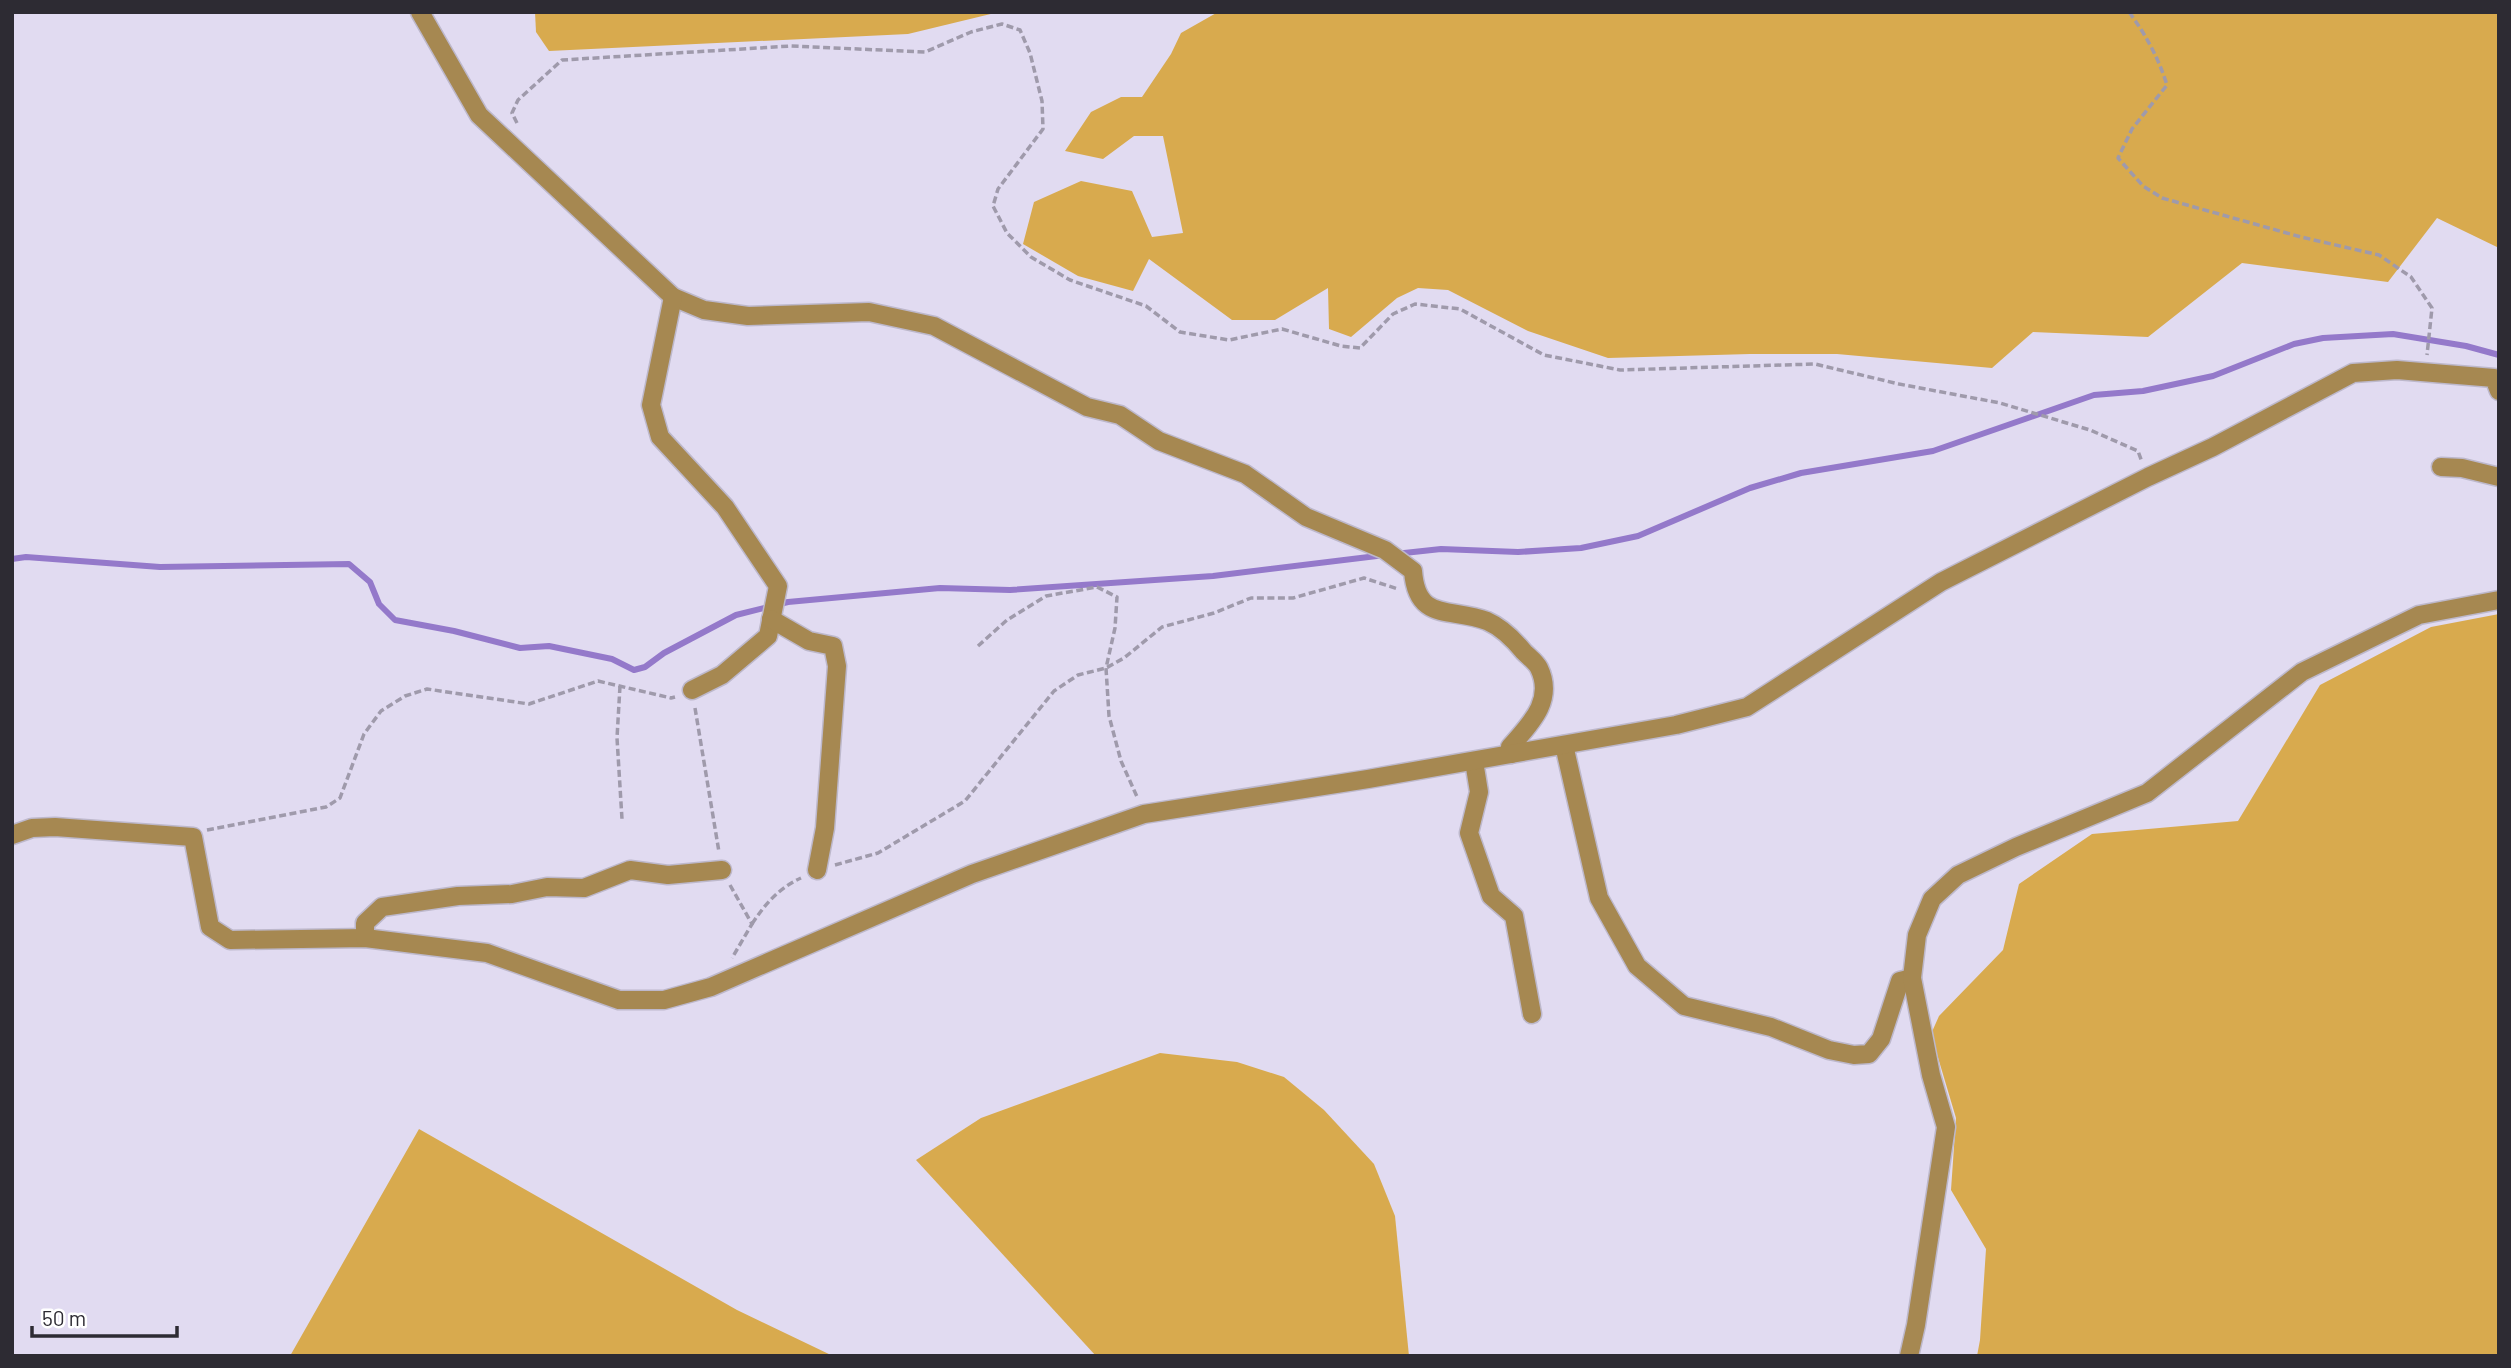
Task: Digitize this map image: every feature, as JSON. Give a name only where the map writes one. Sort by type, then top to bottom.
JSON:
[{"type":"street","points":[[420,12],[479,115],[673,297],[704,310],[748,316],[869,312],[934,326],[1087,408],[1120,415],[1159,441],[1245,474],[1306,517],[1385,550],[1413,571],[1414,588],[1422,601],[1438,612],[1488,622],[1513,639],[1539,668],[1544,692],[1538,715],[1510,747],[1511,754]]},
{"type":"street","points":[[673,297],[651,404],[660,437],[725,507],[778,586],[768,636],[722,675],[692,690]]},
{"type":"street","points":[[12,835],[32,828],[55,827],[193,837],[209,927],[230,940],[365,938],[486,953],[620,1000],[664,1000],[711,986],[972,874],[1144,814],[1474,761],[1676,725],[1747,708],[1941,582],[2225,441],[2353,373],[2397,370],[2494,378],[2499,391]]},
{"type":"street","points":[[2441,467],[2462,467],[2499,477]]},
{"type":"street","points":[[1909,1356],[1947,1127],[1931,1075],[1912,978],[1917,935],[1932,899],[1958,875],[2016,847],[2147,793],[2302,672],[2419,615],[2499,600]]},
{"type":"street","points":[[771,620],[809,641],[833,646],[837,666],[825,828],[817,870]]},
{"type":"street","points":[[1564,745],[1599,898],[1637,966],[1684,1006],[1770,1027],[1829,1050],[1854,1055],[1869,1054],[1881,1039],[1900,981],[1912,978]]},
{"type":"street","points":[[1474,761],[1479,792],[1469,833],[1491,897],[1514,916],[1532,1014]]},
{"type":"street","points":[[365,938],[365,923],[382,907],[458,896],[512,894],[547,887],[584,888],[630,870],[668,875],[722,870]]},
{"type":"path","points":[[2129,12],[2160,62],[2167,85],[2132,129],[2118,158],[2143,186],[2162,198],[2379,256],[2411,277],[2432,308],[2426,373]]},
{"type":"path","points":[[522,154],[527,143],[512,113],[517,100],[562,60],[791,46],[925,52],[971,32],[1002,24],[1020,30],[1030,53],[1042,101],[1042,129],[998,189],[993,206],[1007,233],[1031,257],[1070,280],[1146,306],[1180,332],[1229,340],[1282,329],[1341,346],[1360,348],[1393,314],[1415,304],[1460,309],[1544,355],[1620,370],[1815,364],[2000,403],[2090,430],[2138,451],[2148,477]]},
{"type":"path","points":[[711,986],[732,958],[763,907],[785,886],[817,870],[878,853],[965,801],[1054,691],[1078,675],[1106,668],[1124,658],[1162,627],[1214,613],[1251,598],[1293,598],[1364,578],[1401,590],[1414,588]]},
{"type":"path","points":[[978,646],[1007,620],[1046,596],[1097,587],[1118,597],[1115,628],[1106,668],[1110,716],[1121,761],[1144,814]]},
{"type":"path","points":[[193,837],[213,827],[326,807],[340,798],[364,734],[381,711],[405,696],[427,689],[529,704],[598,681],[671,698],[692,690],[722,870],[752,924]]},
{"type":"path","points":[[620,686],[617,738],[622,820]]},
{"type":"shaded area","points":[[535,12],[999,12],[908,34],[549,51],[536,32]]},
{"type":"shaded area","points":[[1218,12],[2499,12],[2499,248],[2437,218],[2388,282],[2242,263],[2148,337],[2033,332],[1992,368],[1837,354],[1608,358],[1528,331],[1448,290],[1418,288],[1397,298],[1351,337],[1329,329],[1328,288],[1275,320],[1232,320],[1149,259],[1133,291],[1078,276],[1023,244],[1034,202],[1081,181],[1132,191],[1152,237],[1183,233],[1163,136],[1134,136],[1103,159],[1065,151],[1091,112],[1121,97],[1142,97],[1171,54],[1181,33]]},
{"type":"shaded area","points":[[2499,614],[2499,1356],[1977,1356],[1986,1249],[1951,1190],[1956,1118],[1931,1034],[1939,1016],[2003,950],[2019,884],[2092,834],[2238,821],[2320,685],[2431,627]]},
{"type":"shaded area","points":[[1160,1053],[1237,1062],[1284,1077],[1324,1110],[1374,1164],[1395,1216],[1409,1356],[1096,1356],[916,1160],[981,1118]]},
{"type":"shaded area","points":[[419,1129],[737,1310],[833,1356],[290,1356]]},
{"type":"waterway","points":[[1395,554],[1441,549],[1518,552],[1581,548],[1638,536],[1750,488],[1801,473],[1933,451],[2094,395],[2143,391],[2213,376],[2294,344],[2323,338],[2393,334],[2466,346],[2499,355]]},
{"type":"waterway","points":[[12,559],[26,557],[160,567],[349,564],[370,582],[379,604],[395,620],[454,631],[520,648],[549,646],[612,659],[634,670],[645,667],[664,653],[736,615],[788,602],[940,588],[1010,590],[1213,576],[1385,555]]}]
